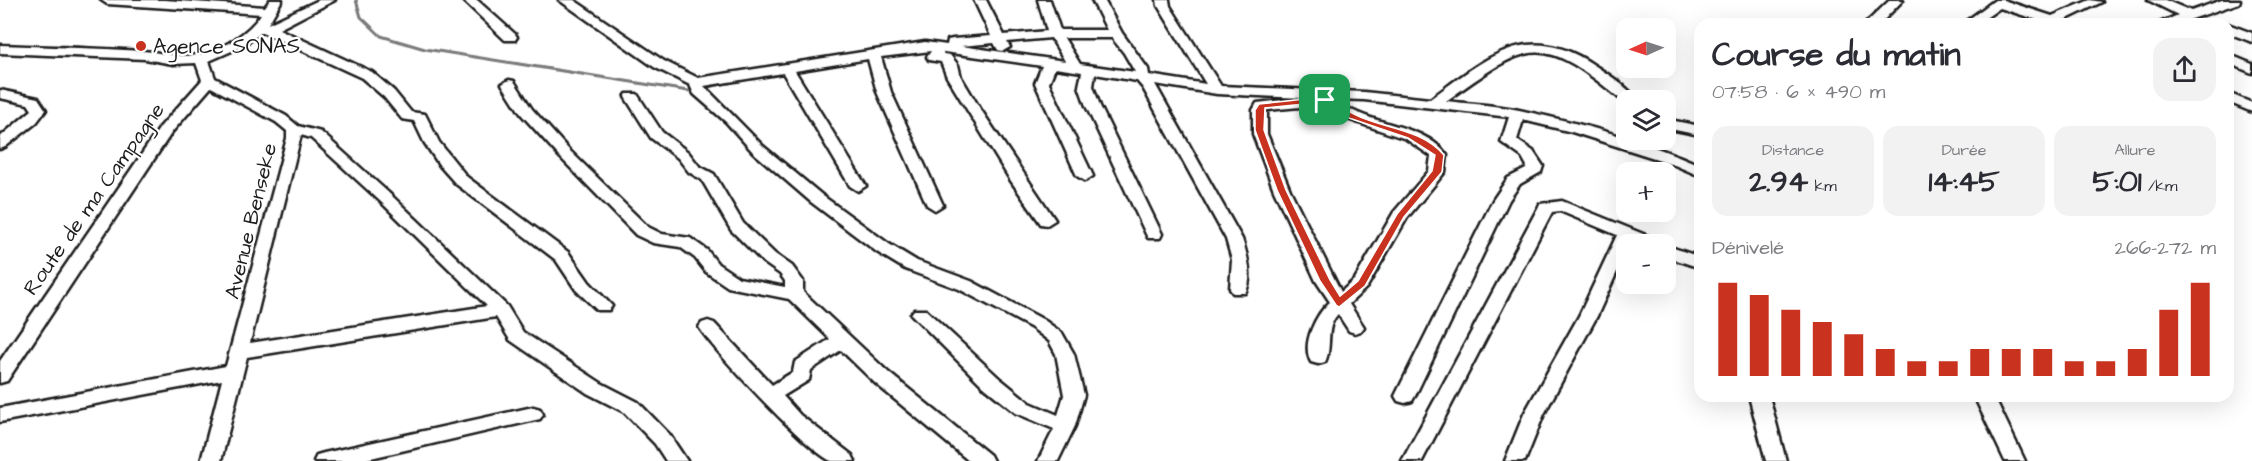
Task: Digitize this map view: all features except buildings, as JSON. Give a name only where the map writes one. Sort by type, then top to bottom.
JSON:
[{"type":"street","points":[[107,0],[273,6],[264,28]]},
{"type":"street","points":[[0,49],[145,55],[173,60],[201,59],[329,0]]},
{"type":"street","points":[[469,0],[510,37]]},
{"type":"street","points":[[565,0],[602,23],[659,64],[698,87],[786,174],[883,248],[911,265],[965,285],[1038,324],[1056,337],[1065,354],[1074,395],[1065,426],[1048,461]]},
{"type":"street","points":[[980,0],[1007,56]]},
{"type":"street","points":[[1044,0],[1055,34],[1082,69],[1093,106],[1154,234]]},
{"type":"street","points":[[1098,0],[1116,34],[1141,69],[1146,83],[1234,239],[1240,260],[1239,289]]},
{"type":"street","points":[[1163,0],[1164,6],[1217,90]]},
{"type":"street","points":[[1878,18],[1897,0]]},
{"type":"street","points":[[2154,0],[2190,15]]},
{"type":"street","points":[[2181,18],[2234,0]]},
{"type":"street","points":[[2066,18],[2096,2]]},
{"type":"street","points":[[1977,18],[1998,3],[2046,18]]},
{"type":"street","points":[[264,28],[367,75],[389,94],[407,116],[420,117],[431,143],[444,164],[465,186],[564,258],[580,284],[603,306]]},
{"type":"street","points":[[2234,30],[2252,38]]},
{"type":"street","points":[[698,87],[874,58],[910,47],[1055,34],[1116,34]]},
{"type":"street","points":[[910,47],[1007,56],[1146,83],[1217,90],[1434,103],[1515,119],[1533,129],[1569,136],[1663,162]]},
{"type":"street","points":[[1434,103],[1508,55],[1523,48],[1533,47],[1552,49],[1581,62],[1617,90]]},
{"type":"street","points":[[937,51],[934,57],[945,58],[951,65],[954,77],[972,107],[1047,220]]},
{"type":"street","points":[[874,58],[889,102],[935,206]]},
{"type":"street","points":[[201,59],[209,80]]},
{"type":"street","points":[[2234,61],[2252,69]]},
{"type":"street","points":[[1050,64],[1042,83],[1085,176]]},
{"type":"street","points":[[789,72],[858,186]]},
{"type":"street","name":"Avenue Benseke","points":[[209,80],[281,119],[294,130],[294,146],[211,461]]},
{"type":"street","name":"Route de ma Campagne","points":[[0,376],[166,129],[209,80]]},
{"type":"street","points":[[509,84],[526,111],[642,231],[659,238],[684,242],[701,254],[712,268],[734,283],[794,294],[841,341],[933,422],[984,461]]},
{"type":"street","points":[[0,94],[33,101],[39,110],[31,120],[0,144]]},
{"type":"street","points":[[632,97],[656,135],[683,155],[694,169],[708,177],[737,226],[769,258],[786,270],[794,281],[794,294]]},
{"type":"street","points":[[1318,357],[1320,329],[1327,314],[1339,303],[1362,283],[1391,230],[1437,172],[1439,155],[1431,147],[1411,136],[1352,116],[1324,97],[1262,106],[1260,130],[1282,190],[1325,281],[1339,303],[1355,327]]},
{"type":"street","points":[[2234,100],[2252,108]]},
{"type":"street","points":[[1405,396],[1501,200],[1514,181],[1533,172],[1535,166],[1528,154],[1509,142],[1515,119]]},
{"type":"street","points":[[1676,126],[1694,130]]},
{"type":"street","points":[[294,130],[306,130],[315,134],[501,310],[516,336],[575,377],[631,407],[662,439],[677,461]]},
{"type":"street","points":[[1676,165],[1694,170]]},
{"type":"street","points":[[1676,167],[1694,179]]},
{"type":"street","points":[[1412,461],[1546,208],[1562,206],[1626,234]]},
{"type":"street","points":[[1676,254],[1694,261]]},
{"type":"street","points":[[1515,461],[1534,414],[1588,316],[1616,256]]},
{"type":"street","points":[[241,351],[501,310]]},
{"type":"street","points":[[920,314],[991,382],[1023,408],[1065,426]]},
{"type":"street","points":[[708,327],[793,420],[845,461]]},
{"type":"street","points":[[769,396],[793,382],[802,375],[802,368],[841,341]]},
{"type":"street","points":[[0,415],[234,371]]},
{"type":"street","points":[[1761,402],[1776,461]]},
{"type":"street","points":[[1987,402],[2015,461]]},
{"type":"street","points":[[324,461],[533,414]]},
{"type":"waterway","points":[[356,0],[361,17],[381,36],[425,49],[688,91],[768,75]]},
{"type":"waterway","points":[[1411,97],[1434,99]]},
{"type":"waterway","points":[[1444,100],[1463,103]]},
{"type":"place","name":"Agence SONAS","points":[[141,46]]},
{"type":"route","points":[[1325,100],[1352,116],[1411,136],[1436,151],[1440,162],[1437,172],[1400,216],[1387,236],[1376,261],[1362,283],[1339,303],[1325,281],[1282,190],[1260,134],[1260,108],[1262,106],[1325,100]]}]
